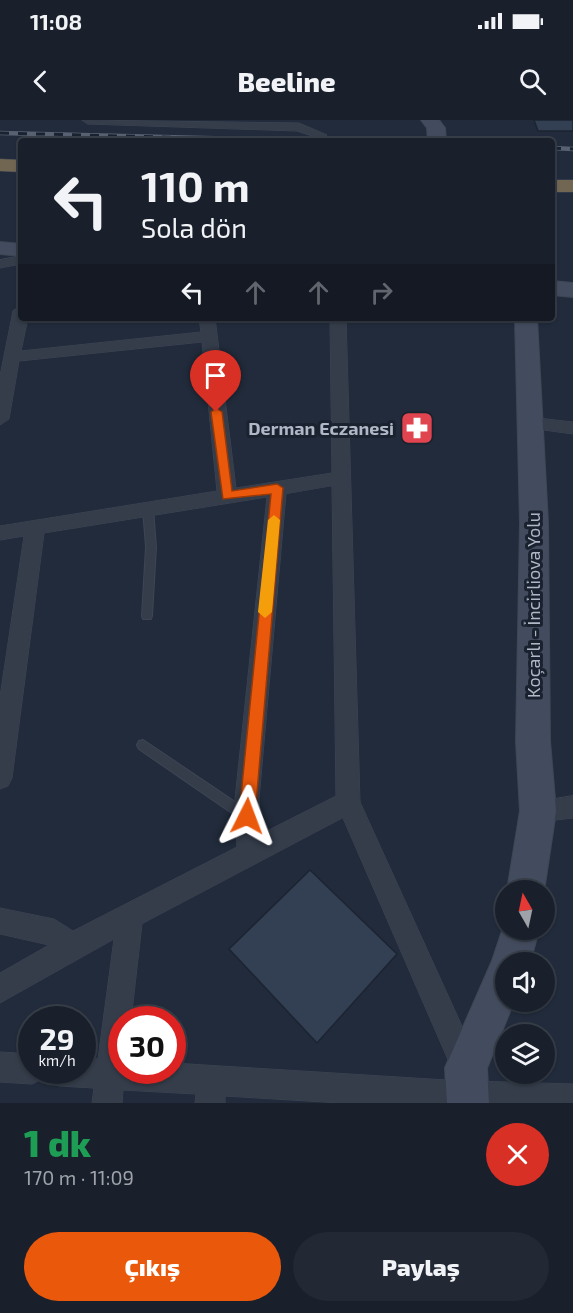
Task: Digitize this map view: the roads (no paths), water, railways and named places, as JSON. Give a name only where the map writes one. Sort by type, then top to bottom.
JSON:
[{"type":"highway","points":[[0,149],[18,150]]},
{"type":"highway","points":[[0,165],[18,166]]},
{"type":"highway","points":[[555,169],[568,184]]},
{"type":"main road","points":[[422,138],[429,120],[436,128],[437,138]]},
{"type":"main road","points":[[0,248],[18,250]]},
{"type":"main road","points":[[555,288],[573,290]]},
{"type":"main road","name":"Koçarlı - İncirliova Yolu","points":[[526,321],[528,423],[534,523],[533,741],[538,811],[528,880]]},
{"type":"main road","points":[[467,1089],[495,1007]]},
{"type":"street","points":[[88,120],[167,120],[299,127],[321,135]]},
{"type":"street","points":[[0,264],[18,261]]},
{"type":"street","points":[[0,419],[19,321]]},
{"type":"street","points":[[338,321],[348,802],[467,1089]]},
{"type":"street","points":[[11,357],[208,327],[227,496]]},
{"type":"street","points":[[528,423],[573,428]]},
{"type":"street","points":[[0,534],[342,478]]},
{"type":"street","points":[[250,853],[247,816],[277,488]]},
{"type":"street","points":[[0,778],[35,527]]},
{"type":"street","points":[[0,989],[71,947],[348,802]]},
{"type":"street","points":[[538,811],[573,807]]},
{"type":"street","points":[[120,1006],[130,916]]},
{"type":"street","points":[[0,921],[54,932],[71,947]]},
{"type":"street","points":[[0,1067],[18,1068]]},
{"type":"street","points":[[107,1103],[110,1084]]},
{"type":"street","points":[[167,1084],[211,1092],[467,1089],[573,1099]]},
{"type":"lane","points":[[147,616],[151,547],[148,509]]},
{"type":"lane","points":[[143,745],[236,811],[247,816]]},
{"type":"railway","points":[[0,133],[203,138]]},
{"type":"railway","points":[[555,148],[573,149]]},
{"type":"place","name":"Derman Eczanesi","points":[[417,428]]}]
